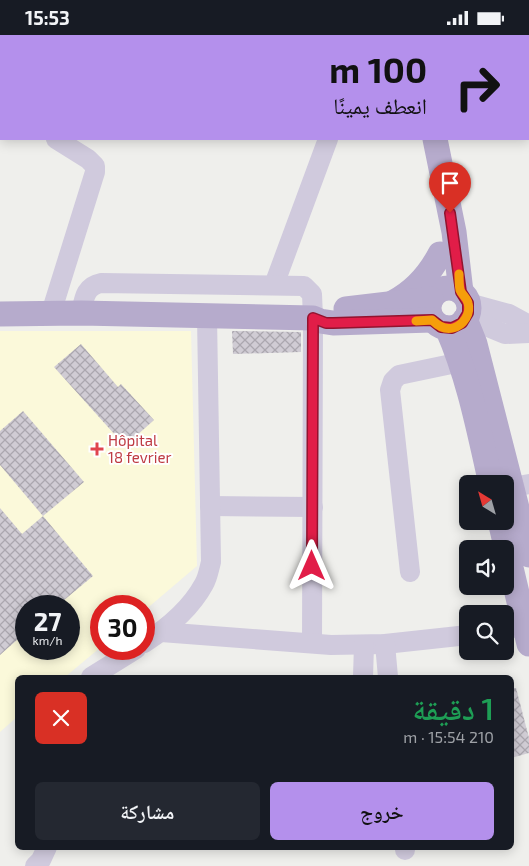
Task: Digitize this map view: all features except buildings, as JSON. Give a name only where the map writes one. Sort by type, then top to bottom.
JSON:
[{"type":"main road","points":[[420,140],[461,362],[471,394],[507,475]]},
{"type":"main road","points":[[436,140],[454,232],[452,309],[475,344],[508,475]]},
{"type":"main road","points":[[392,303],[404,296],[425,278],[440,254]]},
{"type":"main road","points":[[313,318],[332,310],[392,303],[452,309]]},
{"type":"main road","points":[[0,314],[81,313],[313,318],[326,323],[333,323],[452,309]]},
{"type":"main road","points":[[514,497],[529,555]]},
{"type":"main road","points":[[502,530],[522,631]]},
{"type":"street","points":[[51,313],[95,172],[95,166],[88,159],[58,140]]},
{"type":"street","points":[[274,285],[328,140]]},
{"type":"street","points":[[81,313],[85,293],[96,284],[101,283],[274,285],[304,286],[308,288],[312,294],[313,318],[312,643]]},
{"type":"street","points":[[452,309],[509,314],[529,325]]},
{"type":"street","points":[[452,309],[505,334],[529,333]]},
{"type":"street","points":[[155,636],[191,602],[205,583],[210,562],[207,316]]},
{"type":"street","points":[[410,572],[390,390],[392,381],[399,375],[461,362]]},
{"type":"street","points":[[210,506],[313,507]]},
{"type":"street","points":[[161,632],[364,645],[459,636]]},
{"type":"street","points":[[385,644],[388,675]]},
{"type":"street","points":[[363,675],[364,645]]},
{"type":"street","points":[[94,675],[118,660]]},
{"type":"street","points":[[35,866],[41,860],[46,850]]},
{"type":"shaded area","name":"Hôpital 18 fevrier","points":[[0,331],[191,331],[197,566],[155,602],[155,595],[90,595],[90,656],[67,675],[15,675],[15,719],[0,732]]},
{"type":"slow traffic","points":[[416,321],[432,320],[441,327],[447,328],[452,328],[462,323],[469,309],[468,303],[461,292],[459,274]]},
{"type":"place","name":"Hôpital 18 fevrier","points":[[97,449]]},
{"type":"route","points":[[312,566],[313,318],[326,323],[432,320],[441,327],[447,328],[452,328],[462,323],[469,309],[468,303],[461,292],[450,213]]}]
